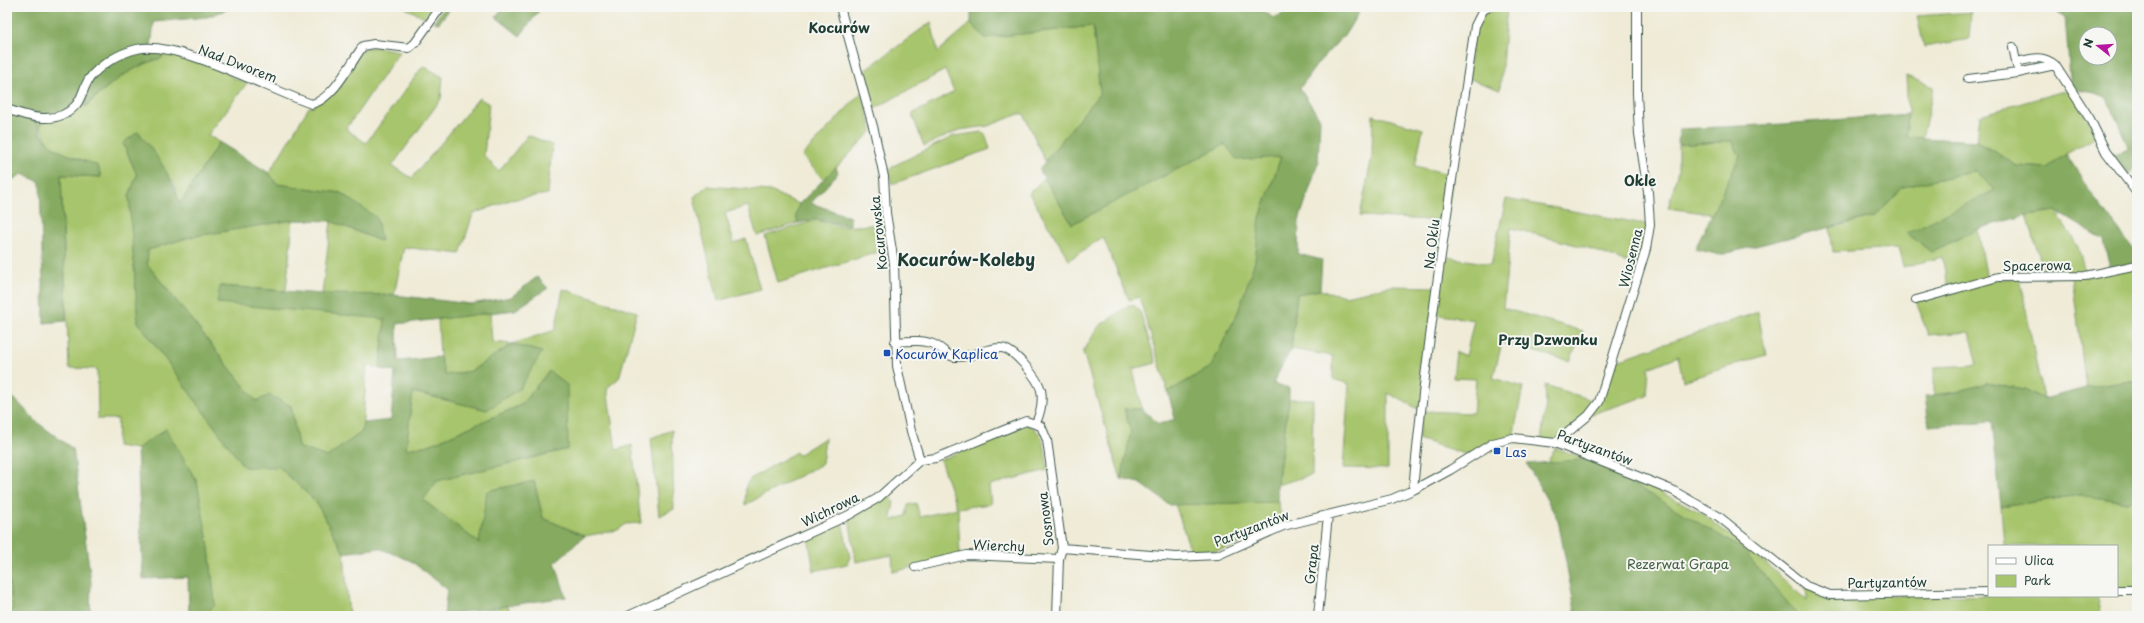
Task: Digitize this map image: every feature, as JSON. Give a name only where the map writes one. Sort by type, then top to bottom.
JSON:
[{"type":"street","name":"Nad Dworem","points":[[7,108],[41,118],[55,118],[67,114],[76,106],[88,80],[97,70],[108,62],[137,49],[152,48],[179,53],[218,66],[312,104],[320,102],[333,88],[363,46],[374,44],[409,48],[415,43],[441,7]]},
{"type":"street","name":"Kocurowska","points":[[840,7],[874,130],[884,178],[886,213],[894,263],[895,342],[898,373],[911,431],[920,460]]},
{"type":"street","name":"Na Oklu","points":[[1413,490],[1444,230],[1475,26],[1483,10],[1489,7]]},
{"type":"street","name":"Wiosenna","points":[[1555,443],[1589,415],[1599,402],[1646,249],[1650,225],[1648,192],[1639,126],[1637,7]]},
{"type":"street","points":[[2013,47],[2018,73]]},
{"type":"street","points":[[2016,62],[2037,58],[2047,59],[2055,65],[2090,119],[2106,152],[2137,193]]},
{"type":"street","points":[[1968,79],[2018,73],[2055,65]]},
{"type":"street","name":"Spacerowa","points":[[1916,300],[1998,277],[2086,276],[2137,265]]},
{"type":"street","points":[[895,342],[909,341],[929,343],[938,347],[944,352],[957,357],[970,356],[1001,348],[1008,350],[1014,354],[1038,383],[1041,392],[1041,404],[1036,423],[1024,421],[936,458],[920,460]]},
{"type":"street","name":"Sosnowa","points":[[1036,423],[1043,429],[1047,440],[1062,548],[1059,559],[1057,616]]},
{"type":"street","name":"Partyzantów","points":[[1062,548],[1176,557],[1220,554],[1283,526],[1392,499],[1413,490],[1450,470],[1476,452],[1505,439],[1555,443],[1622,469],[1685,497],[1718,516],[1806,586],[1830,595],[1988,592]]},
{"type":"street","name":"Wichrowa","points":[[628,616],[849,515],[878,498],[920,460]]},
{"type":"street","name":"Grapa","points":[[1318,616],[1328,515]]},
{"type":"street","name":"Wierchy","points":[[915,567],[967,555],[1059,559]]},
{"type":"street","points":[[2118,590],[2137,590]]},
{"type":"green space","points":[[7,7],[234,7],[207,17],[154,22],[151,47],[107,60],[73,106],[61,113],[50,115],[31,113],[7,107]]},
{"type":"green space","points":[[404,7],[438,7],[429,20]]},
{"type":"green space","points":[[444,7],[451,7],[439,23],[434,22]]},
{"type":"green space","points":[[503,7],[542,7],[520,36],[496,17]]},
{"type":"green space","points":[[971,7],[1260,7],[1273,18],[1299,7],[1362,7],[1346,33],[1318,63],[1300,88],[1320,119],[1318,163],[1299,221],[1298,254],[1322,260],[1320,290],[1297,294],[1291,349],[1273,383],[1289,388],[1289,399],[1277,485],[1278,502],[1170,505],[1140,483],[1121,479],[1131,432],[1124,409],[1142,409],[1159,424],[1175,419],[1168,392],[1211,367],[1238,312],[1255,261],[1260,218],[1281,157],[1237,160],[1225,144],[1072,224],[1039,169],[1100,93],[1093,26],[985,38],[971,23]]},
{"type":"green space","points":[[1489,7],[1507,7],[1500,90],[1467,78],[1475,26]]},
{"type":"green space","points":[[2048,7],[2137,7],[2137,166],[2125,177],[2110,158],[2129,148],[2107,98],[2095,93],[2071,89],[2065,17]]},
{"type":"green space","points":[[1971,12],[1969,39],[1924,47],[1917,16]]},
{"type":"green space","points":[[931,22],[938,52],[971,23],[985,38],[1093,26],[1100,93],[1045,161],[1024,114],[1019,114],[988,126],[960,130],[924,146],[912,114],[954,92],[945,70],[874,109],[864,71]]},
{"type":"green space","points":[[375,47],[400,51],[346,129],[366,143],[423,66],[443,77],[441,99],[392,166],[412,178],[479,98],[489,104],[484,156],[499,171],[528,135],[552,145],[548,194],[510,200],[473,214],[460,254],[404,247],[394,295],[322,294],[331,221],[380,241],[341,193],[277,184],[269,173],[309,107],[313,107],[364,48]]},
{"type":"green space","points":[[137,51],[163,52],[162,58],[140,66],[120,77],[85,107],[81,103],[92,83],[103,70],[109,65]]},
{"type":"green space","points":[[163,52],[178,55],[227,72],[233,78],[247,83],[208,135],[219,142],[180,204],[173,182],[139,132],[123,143],[137,175],[129,196],[138,322],[244,467],[279,466],[316,502],[344,553],[349,616],[204,616],[215,605],[209,548],[197,482],[166,429],[137,449],[117,446],[118,419],[98,419],[97,369],[69,368],[61,175],[101,177],[98,166],[60,152],[48,143],[40,126],[42,120],[81,103],[86,107],[111,84],[130,71],[162,58]]},
{"type":"green space","points":[[1906,76],[1934,87],[1922,139],[1905,137],[1908,114]]},
{"type":"green space","points":[[2071,89],[2098,136],[2066,154],[2047,168],[2017,166],[1977,141],[1980,115]]},
{"type":"green space","points":[[862,92],[872,131],[824,180],[802,156]]},
{"type":"green space","points":[[7,110],[39,120],[40,130],[45,139],[52,145],[60,151],[98,166],[101,177],[61,175],[66,321],[44,323],[40,182],[22,174],[7,183]]},
{"type":"green space","points":[[1908,114],[1906,137],[1977,141],[2017,166],[2047,168],[2066,154],[2098,203],[2137,254],[2137,265],[2110,271],[2104,240],[2056,211],[2027,215],[1978,229],[1931,252],[1907,233],[1995,190],[1975,171],[1903,187],[1875,216],[1720,255],[1695,249],[1740,156],[1732,141],[1678,145],[1679,129],[1783,124]]},
{"type":"green space","points":[[1373,115],[1423,129],[1415,166],[1453,175],[1446,221],[1360,216],[1372,156]]},
{"type":"green space","points":[[138,132],[163,166],[180,204],[219,142],[269,173],[277,184],[341,193],[377,218],[381,241],[331,221],[293,220],[190,237],[148,250],[147,264],[256,401],[270,395],[291,406],[298,447],[327,457],[362,432],[363,423],[391,420],[395,372],[380,369],[385,319],[217,303],[220,286],[322,294],[394,295],[471,304],[511,297],[537,277],[548,288],[515,310],[397,324],[398,361],[440,357],[445,375],[471,371],[512,344],[542,352],[520,388],[487,410],[413,392],[406,449],[429,445],[521,405],[549,371],[567,385],[568,449],[437,481],[423,500],[479,543],[487,491],[534,481],[543,518],[585,536],[555,562],[566,597],[444,615],[447,589],[411,561],[379,548],[344,553],[316,502],[279,467],[244,467],[138,322],[129,196],[137,175],[123,143]]},
{"type":"green space","points":[[982,132],[986,136],[990,149],[892,184],[889,172],[893,166],[954,136]]},
{"type":"green space","points":[[1732,141],[1740,156],[1712,214],[1668,208],[1678,171],[1678,145]]},
{"type":"green space","points":[[1225,144],[1281,157],[1260,218],[1255,261],[1238,312],[1211,367],[1168,392],[1139,297],[1129,300],[1103,237],[1069,260],[1029,193],[1044,178],[1072,224]]},
{"type":"green space","points":[[836,167],[838,173],[811,203],[850,217],[850,225],[843,225],[816,219],[798,223],[796,215],[799,204]]},
{"type":"green space","points":[[1975,171],[1996,190],[1908,233],[1931,252],[1978,229],[1987,280],[2020,278],[2043,399],[2025,389],[1986,383],[1957,392],[1934,395],[1934,367],[1977,365],[1969,332],[1928,335],[1916,300],[1949,291],[1942,257],[1903,267],[1898,248],[1833,252],[1830,228],[1875,216],[1902,187]]},
{"type":"green space","points":[[707,186],[770,191],[799,204],[796,215],[798,223],[757,236],[748,206],[725,213],[734,243],[746,239],[760,289],[718,301],[694,197]]},
{"type":"green space","points":[[1506,199],[1650,225],[1646,249],[1636,266],[1588,248],[1511,228],[1503,308],[1583,331],[1570,361],[1502,343],[1493,378],[1523,387],[1513,438],[1471,456],[1418,439],[1422,411],[1388,393],[1388,469],[1343,468],[1349,384],[1333,379],[1333,356],[1291,349],[1297,294],[1320,290],[1345,296],[1391,286],[1437,287],[1441,256],[1491,264]],"holes":[[[1434,314],[1474,320],[1466,356],[1456,352],[1453,378],[1476,379],[1473,413],[1422,411]]]},
{"type":"green space","points":[[2056,211],[2078,247],[2086,276],[2137,265],[2137,380],[2086,388],[2072,276],[2045,277],[2027,215]]},
{"type":"green space","points":[[293,220],[286,291],[220,286],[385,319],[380,369],[367,365],[362,432],[327,457],[298,447],[291,406],[256,401],[147,264],[148,250],[190,237]]},
{"type":"green space","points":[[816,220],[842,227],[884,224],[886,225],[888,249],[778,283],[765,236]]},
{"type":"green space","points":[[563,289],[637,312],[619,378],[607,388],[616,450],[632,445],[641,523],[626,524],[618,530],[585,536],[543,518],[534,481],[479,543],[423,500],[437,481],[568,449],[549,371],[521,405],[429,445],[406,450],[412,392],[487,410],[512,344],[555,330]]},
{"type":"green space","points":[[1129,305],[1135,306],[1140,311],[1156,363],[1133,369],[1142,409],[1124,409],[1131,432],[1121,479],[1083,352],[1099,326]]},
{"type":"green space","points":[[1758,312],[1766,355],[1683,381],[1678,356],[1649,368],[1647,396],[1589,415],[1555,443],[1541,441],[1546,403],[1545,385],[1595,401],[1612,362]]},
{"type":"green space","points":[[490,313],[492,342],[512,344],[471,371],[445,375],[440,357],[438,319]]},
{"type":"green space","points":[[2137,380],[2137,496],[2128,502],[2079,495],[2001,507],[1992,421],[1929,426],[1925,396],[1957,392],[1986,383],[2025,389],[2043,399],[2086,388]]},
{"type":"green space","points":[[7,391],[38,423],[73,449],[91,581],[90,616],[7,616],[7,610],[13,609],[7,569]]},
{"type":"green space","points":[[1289,399],[1313,399],[1312,475],[1277,485]]},
{"type":"green space","points":[[1025,424],[1032,427],[1041,436],[1045,449],[1048,470],[989,485],[991,504],[958,508],[960,556],[893,572],[892,555],[856,562],[849,518],[889,493],[894,503],[891,518],[893,520],[906,516],[908,505],[916,503],[920,517],[957,508],[940,460]]},
{"type":"green space","points":[[166,429],[197,482],[209,548],[215,605],[204,616],[189,616],[188,577],[143,579],[137,449]]},
{"type":"green space","points":[[672,430],[674,509],[659,516],[651,438]]},
{"type":"green space","points":[[825,438],[822,464],[745,505],[746,485],[750,479],[796,452],[798,455]]},
{"type":"green space","name":"Rezerwat Grapa","points":[[1555,448],[1579,456],[1656,490],[1702,513],[1769,566],[1807,601],[1806,586],[1830,595],[2097,597],[2102,616],[1631,616],[1544,469]]},
{"type":"green space","name":"Rezerwat Grapa","points":[[1591,459],[1741,548],[1799,616],[1571,616],[1575,610],[1558,520],[1527,464]]},
{"type":"green space","points":[[2079,495],[2128,502],[2137,496],[2137,590],[2118,590],[2118,545],[2004,545],[2001,507]]},
{"type":"green space","points":[[1278,502],[1283,526],[1238,545],[1215,551],[1203,552],[1191,552],[1175,504]]},
{"type":"green space","points":[[842,522],[850,557],[847,564],[814,571],[808,537]]},
{"type":"green space","points":[[7,569],[13,610],[7,610]]},
{"type":"green space","points":[[508,606],[511,616],[488,616],[486,609]]},
{"type":"place","name":"Kocurów Kaplica","points":[[887,353]]},
{"type":"place","name":"Las","points":[[1497,451]]},
{"type":"district","name":"Kocurów","points":[[839,27]]},
{"type":"district","name":"Okle","points":[[1640,180]]},
{"type":"district","name":"Kocurów-Koleby","points":[[966,259]]},
{"type":"district","name":"Przy Dzwonku","points":[[1548,339]]}]
